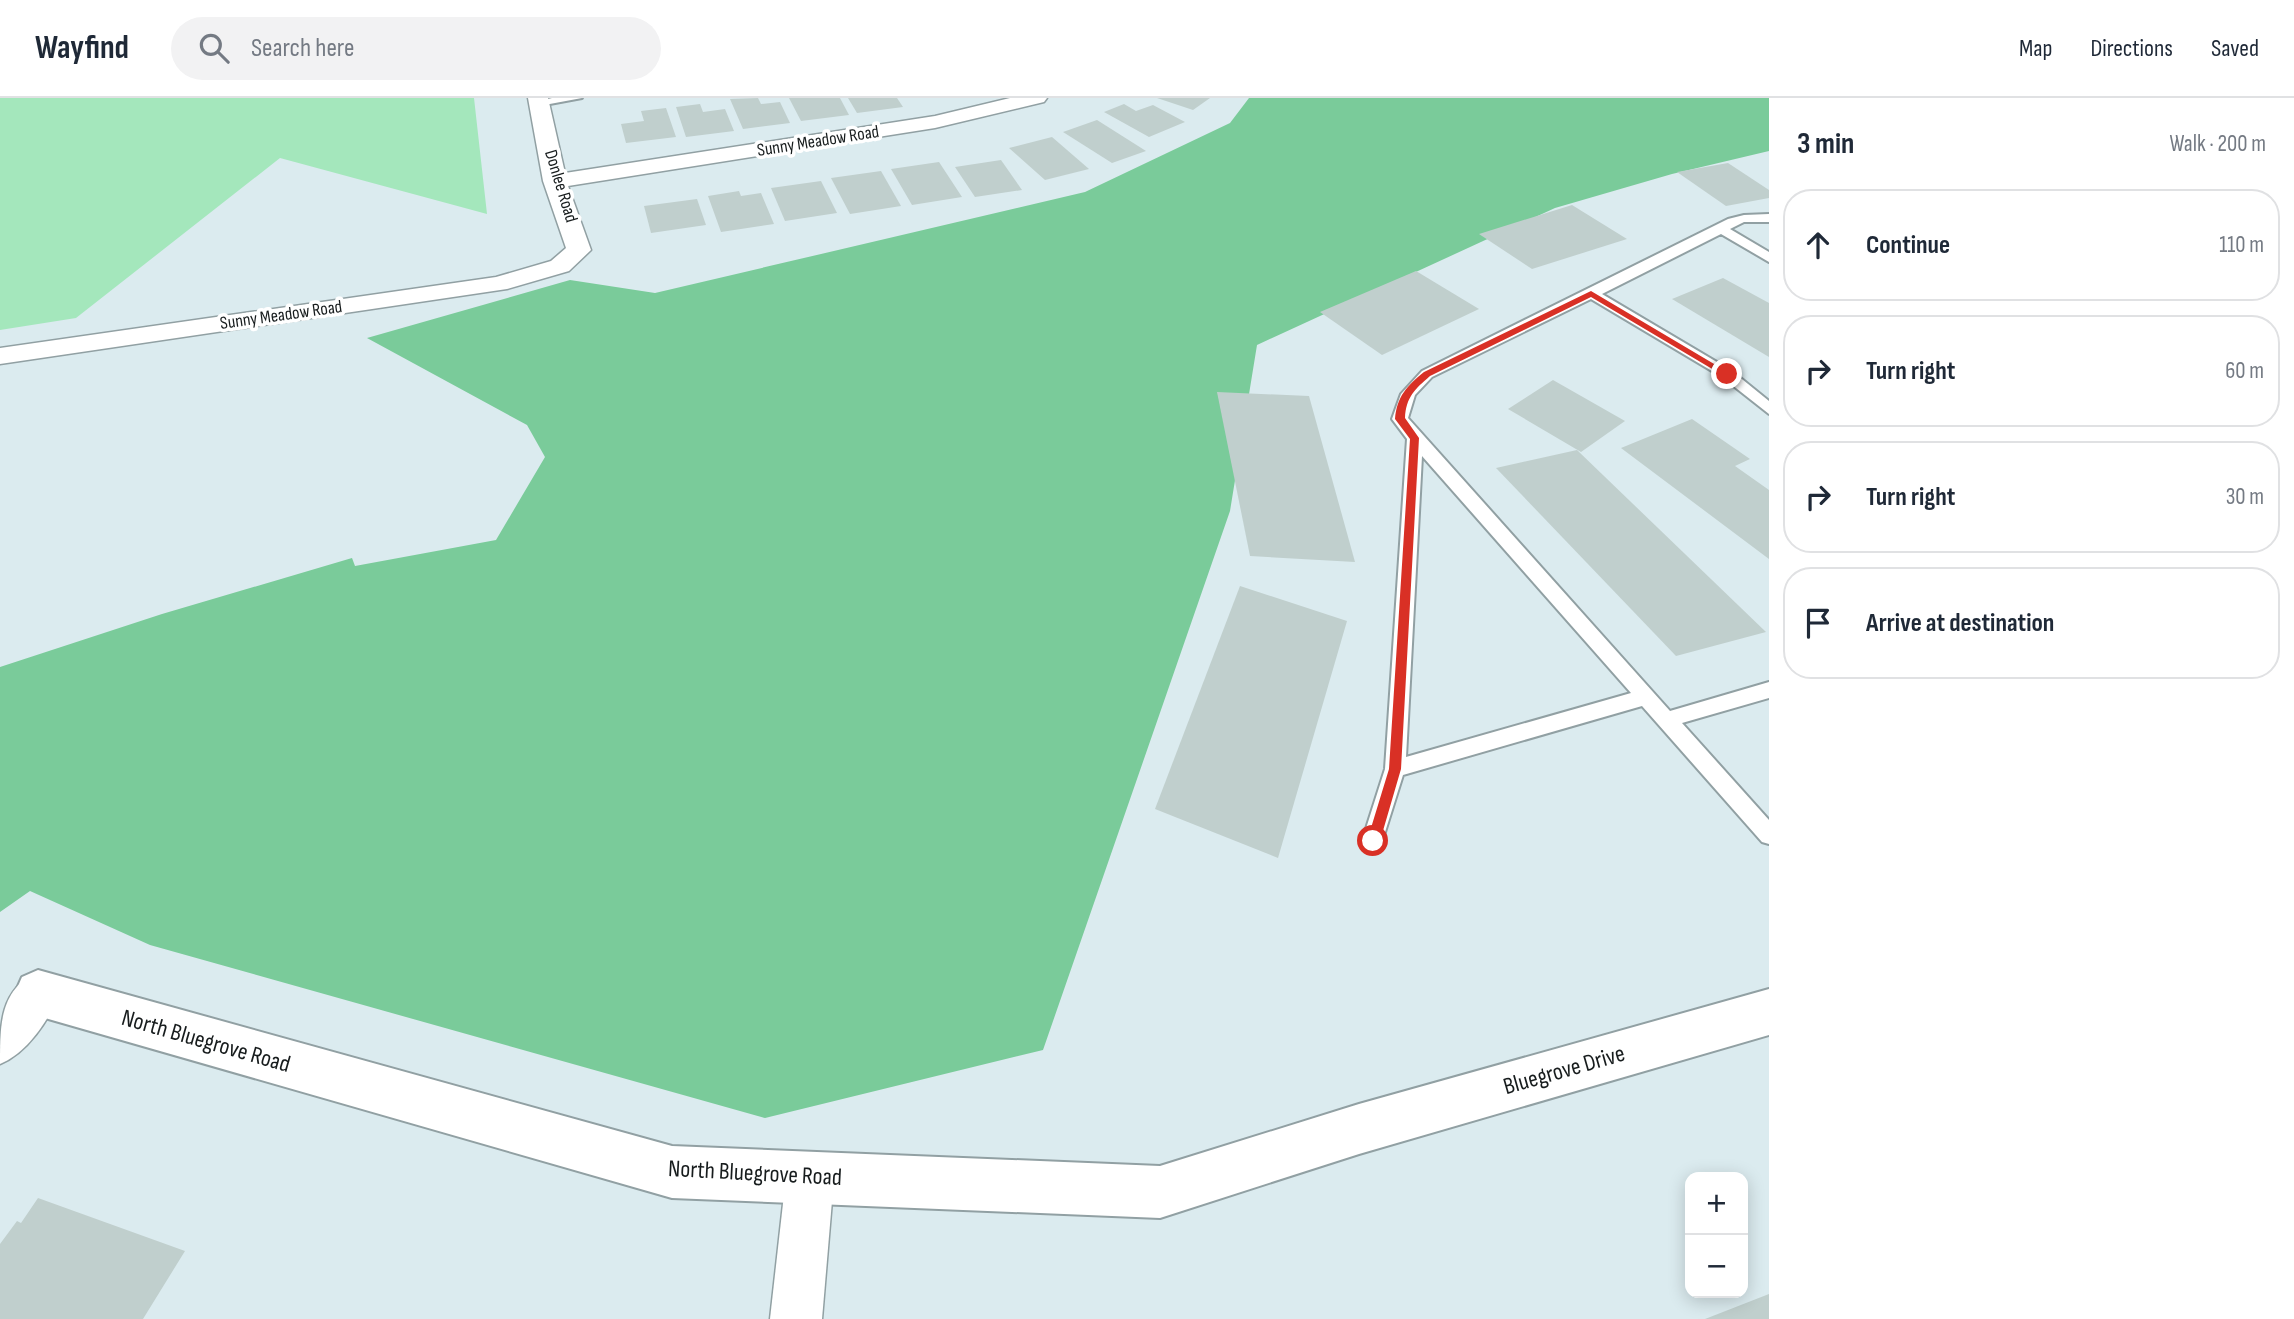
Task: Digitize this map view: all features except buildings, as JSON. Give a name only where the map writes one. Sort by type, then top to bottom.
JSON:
[{"type":"street","name":"Sunny Meadow Road","points":[[555,181],[934,122],[1037,98]]},
{"type":"street","name":"Donlee Road","points":[[539,100],[555,181],[579,250],[560,266]]},
{"type":"street","name":"Sunny Meadow Road","points":[[0,356],[498,284],[560,266]]},
{"type":"street","points":[[0,1041],[38,993]]},
{"type":"street","name":"North Bluegrove Road","points":[[38,993],[672,1172],[1160,1192],[1359,1129]]},
{"type":"street","name":"Bluegrove Drive","points":[[1359,1129],[1769,1012]]},
{"type":"street","points":[[796,1319],[810,1177]]},
{"type":"lane","points":[[539,100],[577,98]]},
{"type":"lane","points":[[1769,218],[1744,218],[1729,223],[1722,229],[1427,374],[1409,390],[1401,404],[1400,419],[1769,835]]},
{"type":"lane","points":[[1722,229],[1769,258]]},
{"type":"lane","points":[[1591,293],[1727,374],[1769,410]]},
{"type":"lane","points":[[1373,841],[1395,769],[1415,438]]},
{"type":"lane","points":[[1666,720],[1769,690]]},
{"type":"lane","points":[[1395,769],[1646,697]]},
{"type":"green space","points":[[0,98],[474,98],[487,214],[280,158],[76,318],[0,330]]},
{"type":"green space","points":[[1249,98],[1769,98],[1769,151],[1672,174],[1555,208],[1257,345],[1230,511],[1043,1050],[765,1118],[150,945],[30,891],[0,912],[0,667],[162,614],[352,558],[355,566],[496,540],[545,457],[527,425],[367,338],[570,280],[655,293],[1085,192],[1230,123]]},
{"type":"route","points":[[1373,841],[1395,769],[1415,438],[1400,419],[1401,404],[1409,390],[1427,374],[1591,293],[1727,374]]}]
